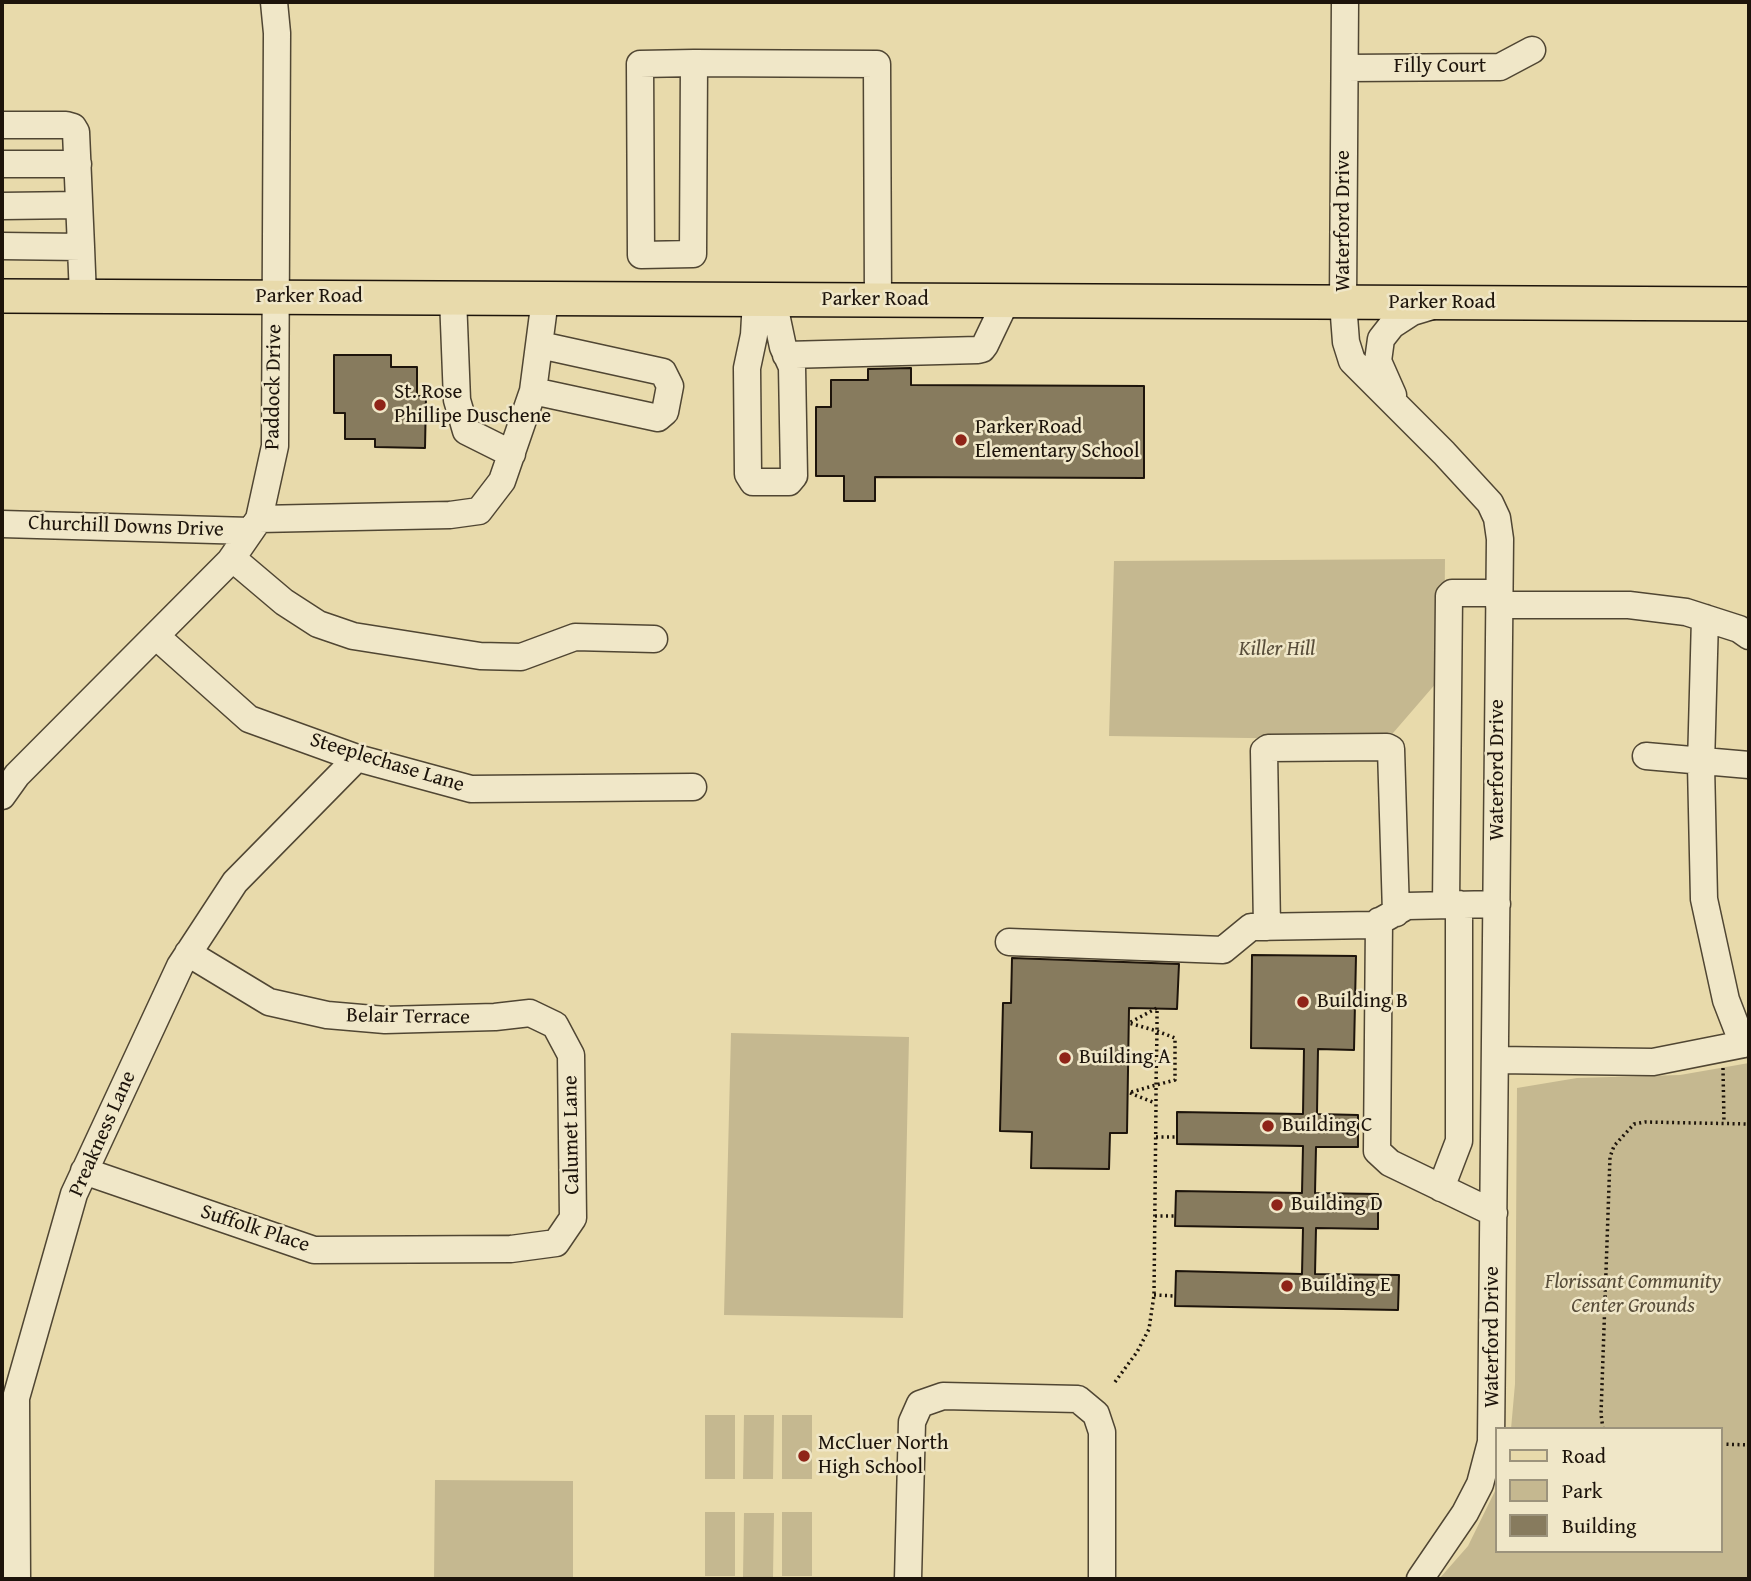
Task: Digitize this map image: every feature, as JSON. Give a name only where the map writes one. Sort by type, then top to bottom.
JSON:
[{"type":"main road","name":"Parker Road","points":[[2,296],[1749,304]]},
{"type":"street","name":"Paddock Drive","points":[[2,796],[18,775],[232,558],[255,525],[275,446],[277,33],[274,2]]},
{"type":"street","name":"Waterford Drive","points":[[1345,2],[1343,303],[1346,342],[1352,361],[1490,503],[1499,529],[1491,1443],[1480,1484],[1465,1513],[1420,1579]]},
{"type":"street","name":"Filly Court","points":[[1345,68],[1500,67],[1532,50]]},
{"type":"street","points":[[641,255],[693,254],[694,63]]},
{"type":"street","points":[[642,299],[640,64],[694,63],[877,64],[878,300]]},
{"type":"street","points":[[2,125],[66,125],[73,127],[76,132],[83,297]]},
{"type":"street","points":[[2,164],[78,164]]},
{"type":"street","points":[[2,205],[79,205]]},
{"type":"street","points":[[2,246],[81,247]]},
{"type":"street","points":[[453,298],[457,400],[466,431],[512,454],[533,391],[545,299]]},
{"type":"street","points":[[765,300],[792,367],[794,476],[789,482],[753,482],[748,474],[747,368],[765,300]]},
{"type":"street","points":[[786,355],[982,349],[1006,301]]},
{"type":"street","points":[[1398,407],[1378,361],[1381,339],[1392,325],[1412,312],[1442,303]]},
{"type":"street","points":[[533,391],[658,418],[665,412],[670,386],[663,372],[540,345]]},
{"type":"street","name":"Churchill Downs Drive","points":[[2,524],[255,525],[450,515],[479,511],[502,481],[512,454]]},
{"type":"street","points":[[232,558],[284,602],[318,624],[353,636],[480,656],[521,657],[575,637],[654,639]]},
{"type":"street","points":[[1441,1188],[1459,1141],[1452,905],[1449,596],[1452,593],[1499,599],[1629,605],[1686,612],[1739,629],[1749,636]]},
{"type":"street","points":[[1496,1060],[1653,1062],[1739,1045],[1726,1000],[1704,899],[1701,760],[1705,618]]},
{"type":"street","name":"Steeplechase Lane","points":[[157,636],[249,719],[357,758],[471,789],[693,787]]},
{"type":"street","points":[[1267,927],[1264,751],[1268,748],[1391,749],[1377,1151],[1390,1163],[1494,1213]]},
{"type":"street","points":[[1646,756],[1749,765]]},
{"type":"street","name":"Preakness Lane","points":[[17,1579],[16,1398],[74,1194],[188,953],[235,882],[357,758]]},
{"type":"street","points":[[1009,943],[1223,950],[1251,928],[1373,925],[1408,906],[1497,904]]},
{"type":"street","name":"Belair Terrace","points":[[188,953],[269,1002],[327,1015],[385,1020],[495,1017],[530,1013],[555,1025]]},
{"type":"street","name":"Calumet Lane","points":[[555,1025],[571,1055],[573,1218],[556,1243]]},
{"type":"street","name":"Suffolk Place","points":[[85,1171],[314,1250],[511,1249],[556,1243]]},
{"type":"street","points":[[908,1579],[912,1422],[920,1404],[943,1396],[1078,1399],[1096,1414],[1102,1432],[1102,1579]]},
{"type":"path","points":[[1115,1382],[1137,1352],[1149,1329],[1154,1295],[1156,1136],[1156,1104],[1156,1085],[1157,1031],[1157,1008],[1129,1023],[1157,1031],[1175,1038],[1175,1080],[1156,1085],[1128,1093],[1156,1104]]},
{"type":"path","points":[[1724,1123],[1739,1045]]},
{"type":"path","points":[[1602,1427],[1610,1157],[1614,1146],[1634,1124],[1645,1122],[1749,1124]]},
{"type":"path","points":[[1156,1136],[1177,1137]]},
{"type":"path","points":[[1155,1216],[1175,1216]]},
{"type":"path","points":[[1154,1295],[1175,1296]]},
{"type":"path","points":[[1723,1444],[1749,1445]]},
{"type":"green space","name":"Killer Hill","points":[[1445,559],[1444,674],[1387,740],[1109,736],[1114,561]]},
{"type":"green space","points":[[731,1033],[909,1037],[903,1318],[724,1315]]},
{"type":"green space","name":"Florissant Community Center Grounds","points":[[1749,1063],[1749,1579],[1439,1579],[1468,1546],[1496,1489],[1496,1553],[1723,1553],[1723,1427],[1511,1427],[1515,1384],[1517,1088],[1577,1078],[1680,1075]]},
{"type":"green space","points":[[705,1415],[735,1415],[735,1479],[705,1479]]},
{"type":"green space","points":[[744,1415],[774,1415],[773,1479],[743,1479]]},
{"type":"green space","points":[[782,1415],[812,1415],[812,1479],[782,1479]]},
{"type":"green space","points":[[435,1480],[573,1481],[573,1579],[434,1579]]},
{"type":"green space","points":[[705,1512],[735,1512],[735,1576],[705,1576]]},
{"type":"green space","points":[[782,1512],[812,1512],[812,1576],[782,1576]]},
{"type":"green space","points":[[744,1513],[774,1513],[773,1577],[743,1577]]},
{"type":"building","name":"St. Rose Phillipe Duschene","points":[[334,355],[391,355],[391,367],[417,367],[417,396],[426,396],[425,448],[375,447],[375,439],[345,439],[345,413],[334,413]]},
{"type":"building","name":"Parker Road Elementary School","points":[[911,368],[911,385],[1144,386],[1144,478],[875,477],[875,501],[844,501],[844,476],[816,476],[816,407],[831,407],[831,380],[868,380],[868,369]]},
{"type":"building","points":[[1252,955],[1356,956],[1354,1050],[1318,1049],[1317,1114],[1358,1115],[1358,1147],[1316,1147],[1315,1193],[1378,1194],[1378,1229],[1316,1228],[1315,1274],[1399,1275],[1398,1310],[1175,1306],[1176,1271],[1302,1274],[1303,1228],[1175,1226],[1176,1191],[1302,1193],[1303,1146],[1177,1144],[1177,1112],[1303,1114],[1304,1049],[1251,1048]]},
{"type":"building","name":"Building A","points":[[1012,958],[1179,964],[1177,1009],[1129,1008],[1127,1133],[1110,1133],[1109,1169],[1031,1168],[1032,1132],[1000,1131],[1003,1003],[1011,1003]]},
{"type":"place","name":"St. Rose Phillipe Duschene","points":[[380,405]]},
{"type":"place","name":"Parker Road Elementary School","points":[[961,440]]},
{"type":"place","name":"Building B","points":[[1303,1002]]},
{"type":"place","name":"Building A","points":[[1065,1058]]},
{"type":"place","name":"Building C","points":[[1268,1126]]},
{"type":"place","name":"Building D","points":[[1277,1205]]},
{"type":"place","name":"Building E","points":[[1287,1286]]},
{"type":"place","name":"McCluer North High School","points":[[804,1456]]}]
